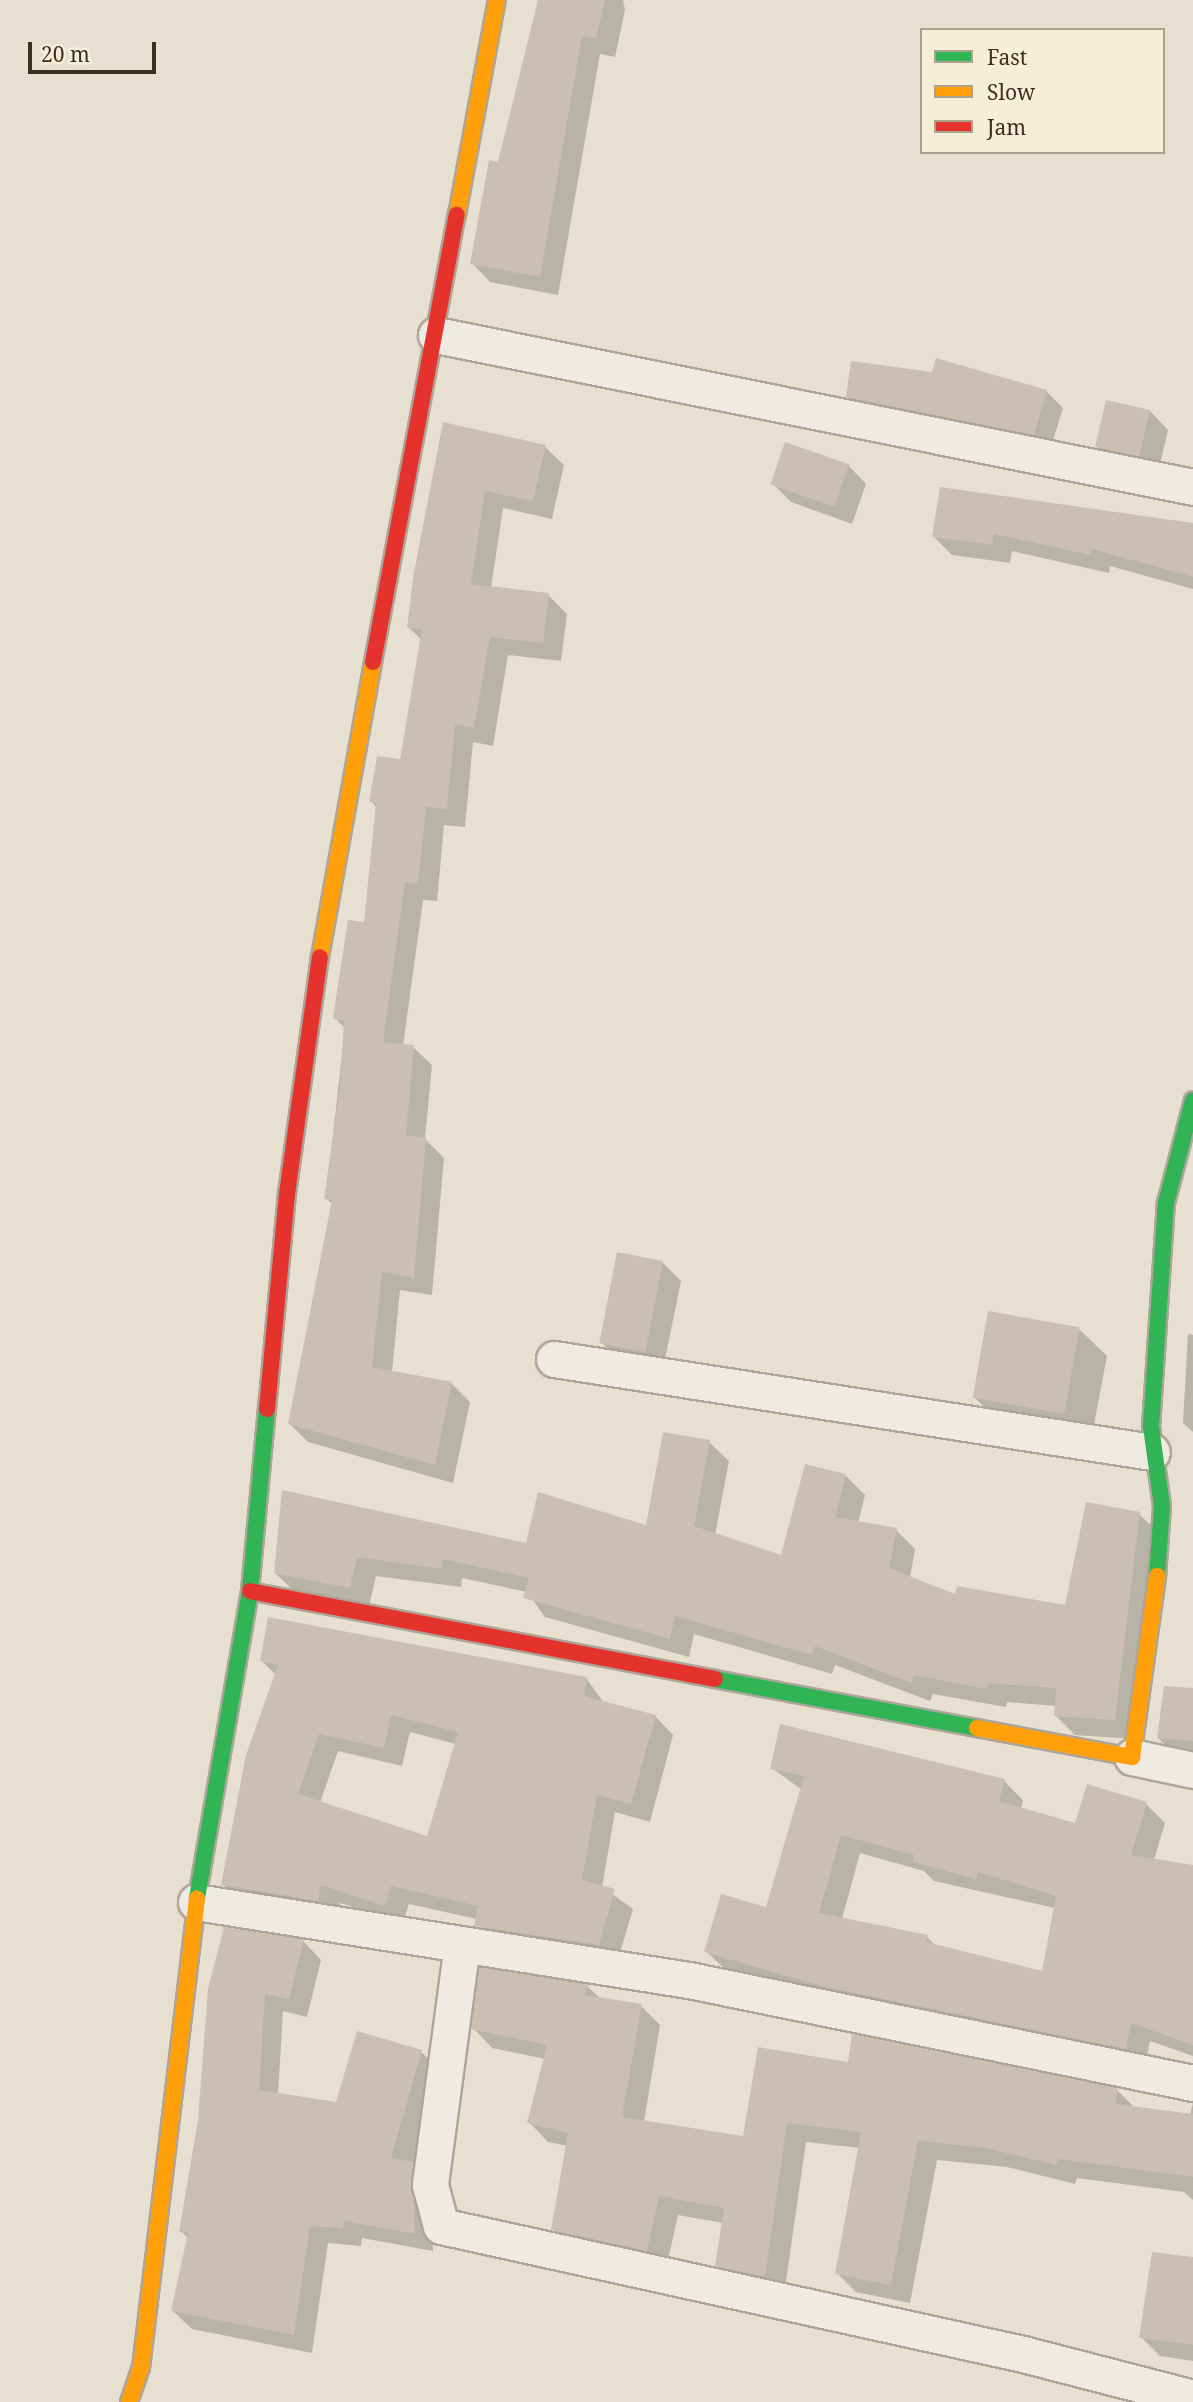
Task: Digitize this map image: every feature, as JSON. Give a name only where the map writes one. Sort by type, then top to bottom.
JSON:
[{"type":"street","points":[[129,2402],[141,2368],[196,1902],[250,1591],[287,1194],[326,912],[497,0]]},
{"type":"street","points":[[436,335],[1193,487]]},
{"type":"street","points":[[1132,1757],[1159,1561],[1162,1506],[1152,1452],[1166,1203],[1193,1100]]},
{"type":"street","points":[[554,1359],[1152,1452]]},
{"type":"street","points":[[250,1591],[1193,1770]]},
{"type":"street","points":[[196,1902],[689,1980],[1193,2083]]},
{"type":"street","points":[[463,1944],[430,2185],[441,2226],[1023,2354],[1193,2398]]},
{"type":"building","points":[[538,0],[605,0],[596,39],[582,36],[540,277],[470,264],[489,160],[498,162]]},
{"type":"building","points":[[936,358],[1047,390],[1034,435],[846,397],[851,361],[932,372]]},
{"type":"building","points":[[1106,400],[1150,410],[1139,457],[1095,447]]},
{"type":"building","points":[[443,422],[546,445],[533,501],[485,491],[471,584],[549,593],[543,643],[490,637],[474,728],[455,725],[447,809],[426,807],[418,884],[405,882],[383,1042],[414,1045],[406,1135],[426,1138],[414,1278],[382,1272],[372,1367],[452,1382],[435,1465],[288,1424],[332,1200],[324,1199],[340,1087],[344,1021],[333,1019],[339,978],[348,920],[364,922],[376,803],[369,802],[377,756],[400,759],[422,629],[407,628],[413,578]]},
{"type":"building","points":[[785,442],[849,464],[835,507],[770,485]]},
{"type":"building","points":[[940,487],[1193,523],[1193,577],[1092,549],[1090,555],[994,534],[992,545],[932,537]]},
{"type":"building","points":[[617,1252],[663,1261],[645,1352],[599,1343]]},
{"type":"building","points":[[988,1311],[1080,1327],[1064,1414],[973,1398]]},
{"type":"building","points":[[663,1432],[710,1440],[694,1526],[781,1555],[805,1464],[846,1474],[835,1517],[897,1528],[889,1568],[955,1594],[957,1586],[1065,1605],[1086,1502],[1140,1512],[1115,1720],[1054,1716],[1056,1688],[988,1683],[987,1689],[914,1675],[911,1683],[815,1646],[812,1655],[675,1616],[670,1639],[523,1598],[529,1578],[443,1559],[442,1569],[357,1557],[350,1588],[274,1573],[282,1490],[526,1543],[538,1492],[646,1525]]},
{"type":"building","points":[[268,1617],[587,1677],[584,1696],[656,1715],[631,1804],[597,1795],[582,1880],[615,1889],[599,1945],[474,1926],[478,1906],[391,1886],[385,1906],[321,1885],[318,1901],[221,1885],[246,1755],[278,1665],[260,1661]],"holes":[[[391,1715],[458,1732],[427,1836],[298,1794],[319,1734],[384,1748]]]},
{"type":"building","points":[[1164,1686],[1193,1688],[1193,1741],[1157,1738]]},
{"type":"building","points":[[780,1724],[1005,1779],[999,1801],[1075,1823],[1087,1784],[1147,1802],[1131,1855],[1193,1865],[1193,2045],[1131,2023],[1126,2049],[825,1987],[704,1952],[721,1894],[766,1907],[804,1776],[770,1769]],"holes":[[[841,1835],[914,1855],[913,1862],[976,1879],[978,1872],[1056,1896],[1042,1971],[926,1942],[928,1935],[819,1913]]]},
{"type":"building","points":[[224,1927],[304,1939],[289,1999],[265,1994],[259,2090],[336,2102],[357,2031],[422,2050],[391,2158],[413,2162],[415,2234],[344,2221],[343,2228],[310,2226],[294,2335],[171,2311],[188,2233],[179,2232],[198,2120],[208,1989]]},
{"type":"building","points":[[479,1967],[588,1984],[585,1995],[642,2004],[622,2117],[743,2136],[758,2047],[848,2062],[852,2034],[1118,2088],[1115,2104],[1193,2114],[1193,2177],[1058,2159],[1056,2165],[986,2148],[918,2141],[891,2285],[835,2274],[861,2132],[787,2123],[765,2277],[715,2266],[724,2208],[659,2196],[647,2251],[551,2230],[568,2133],[527,2123],[547,2045],[471,2029]]},
{"type":"building","points":[[1152,2252],[1193,2257],[1193,2345],[1139,2338]]},
{"type":"traffic: fast","points":[[1157,1576],[1162,1506],[1151,1427],[1166,1203],[1193,1100]]},
{"type":"traffic: fast","points":[[197,1898],[250,1591],[267,1409]]},
{"type":"traffic: fast","points":[[715,1679],[977,1728]]},
{"type":"traffic: slow","points":[[457,215],[497,0]]},
{"type":"traffic: slow","points":[[320,957],[373,662]]},
{"type":"traffic: slow","points":[[977,1728],[1132,1757],[1157,1576]]},
{"type":"traffic: slow","points":[[129,2402],[141,2368],[197,1898]]},
{"type":"traffic: jam","points":[[373,662],[457,215]]},
{"type":"traffic: jam","points":[[267,1409],[287,1194],[320,957]]},
{"type":"traffic: jam","points":[[250,1591],[715,1679]]}]
